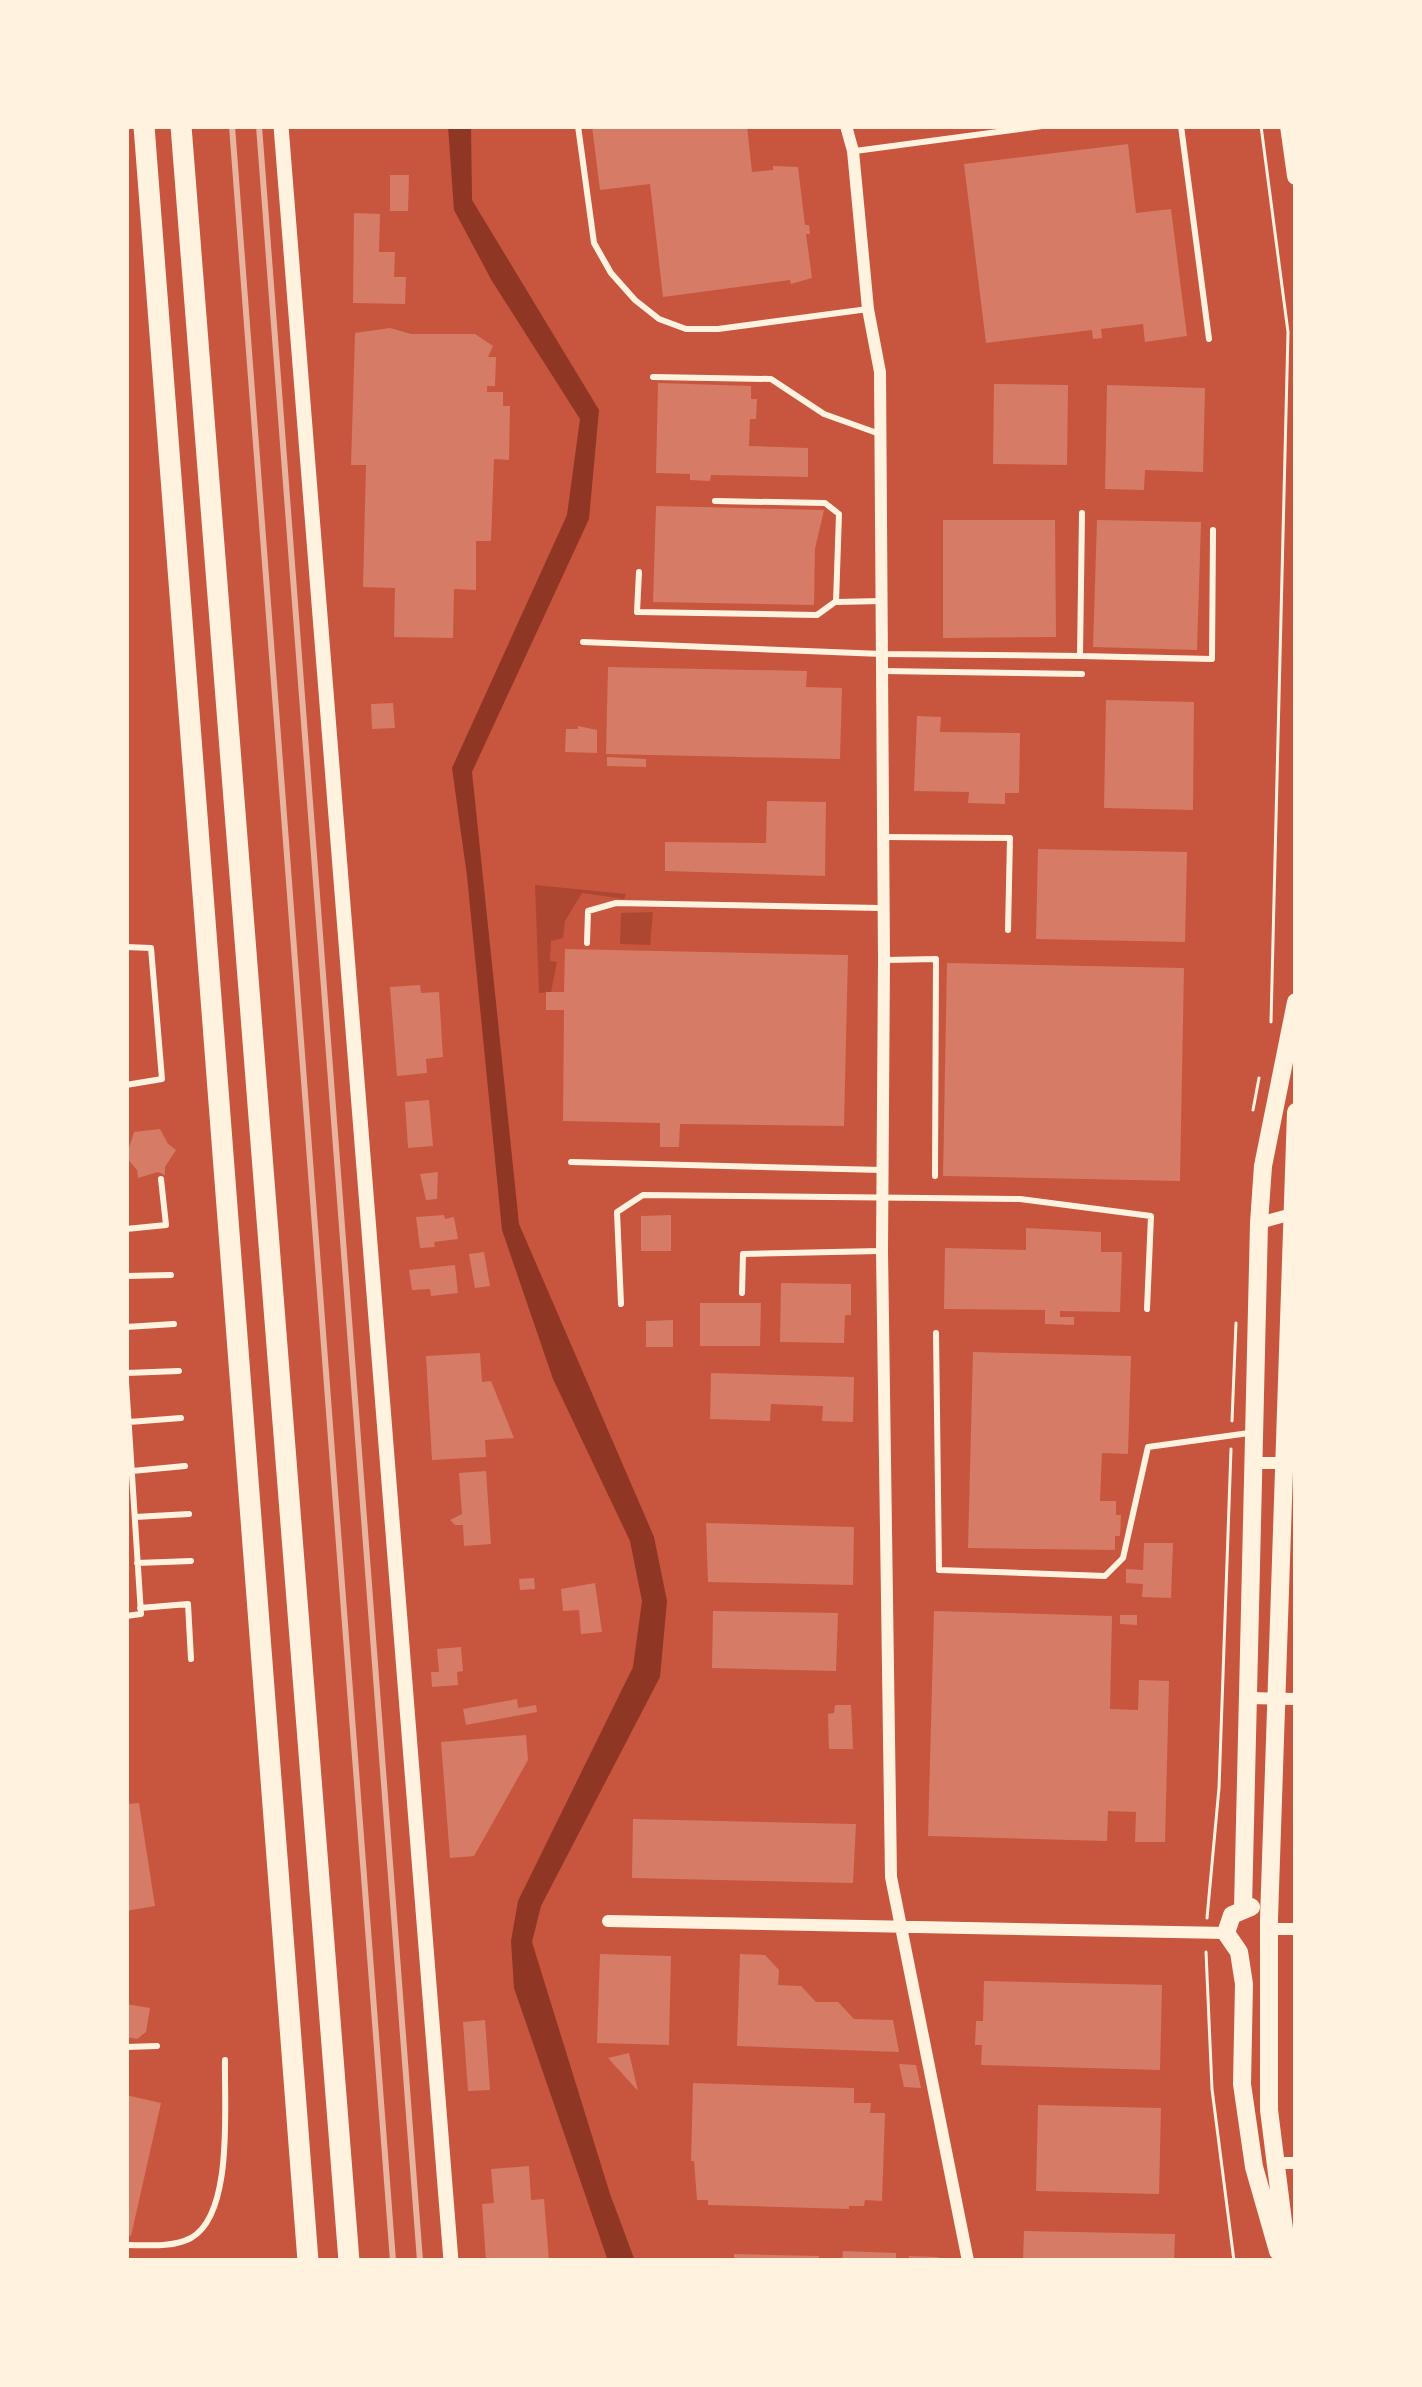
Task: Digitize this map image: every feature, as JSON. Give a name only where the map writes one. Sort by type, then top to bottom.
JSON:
[{"type":"highway","points":[[143,126],[308,2261]]},
{"type":"highway","points":[[182,126],[349,2261]]},
{"type":"main road","points":[[1292,136],[1296,176]]},
{"type":"main road","points":[[1243,1908],[1258,1223],[1263,1166],[1296,1002]]},
{"type":"main road","points":[[1284,2261],[1286,2163],[1269,2110],[1270,1930],[1287,1699],[1296,1112]]},
{"type":"main road","points":[[1270,1930],[1258,1910],[1243,1908],[1232,1915],[1226,1933],[1239,1952],[1244,1984],[1243,2084],[1254,2167],[1284,2261]]},
{"type":"main road","points":[[1239,1952],[1260,1952],[1270,1930]]},
{"type":"street","points":[[280,126],[451,2261]]},
{"type":"street","points":[[846,126],[854,151],[868,309],[880,372],[882,1251],[891,1877],[968,2261]]},
{"type":"street","points":[[1258,1223],[1295,1213]]},
{"type":"street","points":[[1252,1463],[1290,1463]]},
{"type":"street","points":[[1247,1698],[1287,1699]]},
{"type":"street","points":[[608,1921],[1226,1933]]},
{"type":"street","points":[[1270,1930],[1296,1929]]},
{"type":"lane","points":[[578,126],[594,243],[611,273],[659,319],[686,329],[718,328],[868,309]]},
{"type":"lane","points":[[854,151],[1042,126]]},
{"type":"lane","points":[[1181,126],[1209,339]]},
{"type":"lane","points":[[653,377],[771,379],[824,414],[878,433]]},
{"type":"lane","points":[[715,501],[825,503],[839,514],[836,602]]},
{"type":"lane","points":[[1080,656],[1082,513]]},
{"type":"lane","points":[[583,642],[882,654],[1212,659],[1213,530]]},
{"type":"lane","points":[[639,572],[637,612],[817,616],[836,602],[881,601]]},
{"type":"lane","points":[[882,671],[1082,674]]},
{"type":"lane","points":[[883,837],[1010,838],[1008,930]]},
{"type":"lane","points":[[587,944],[588,911],[616,904],[884,908]]},
{"type":"lane","points":[[126,947],[152,948],[162,1078],[126,1085]]},
{"type":"lane","points":[[884,960],[936,959],[935,1176]]},
{"type":"lane","points":[[572,1162],[882,1170]]},
{"type":"lane","points":[[126,1229],[166,1225],[161,1179]]},
{"type":"lane","points":[[621,1304],[616,1212],[643,1195],[1020,1199],[1151,1216],[1147,1309]]},
{"type":"lane","points":[[742,1293],[743,1254],[882,1251]]},
{"type":"lane","points":[[126,1276],[171,1275]]},
{"type":"lane","points":[[126,1327],[174,1324]]},
{"type":"lane","points":[[937,1333],[939,1570],[1105,1576],[1123,1558],[1148,1447],[1252,1433]]},
{"type":"lane","points":[[126,1616],[141,1615],[126,1377],[179,1371]]},
{"type":"lane","points":[[129,1422],[181,1418]]},
{"type":"lane","points":[[132,1471],[185,1466]]},
{"type":"lane","points":[[135,1517],[189,1514]]},
{"type":"lane","points":[[137,1563],[191,1561]]},
{"type":"lane","points":[[140,1607],[188,1604],[191,1660]]},
{"type":"lane","points":[[126,2047],[158,2046]]},
{"type":"lane","points":[[126,2245],[166,2245],[190,2238],[210,2222],[220,2192],[225,2060]]},
{"type":"shaded area","points":[[448,126],[471,126],[472,200],[599,410],[589,519],[472,772],[519,1224],[654,1537],[667,1601],[660,1677],[541,1906],[532,1942],[635,2261],[608,2261],[514,1988],[511,1941],[518,1901],[633,1667],[642,1601],[630,1541],[553,1379],[502,1230],[452,768],[567,515],[580,419],[492,281],[454,210]]},
{"type":"shaded area","points":[[535,885],[626,894],[624,899],[582,893],[565,921],[563,938],[551,941],[550,961],[557,962],[551,992],[539,993]]},
{"type":"shaded area","points":[[653,912],[650,945],[620,944],[621,913]]},
{"type":"building","points":[[592,126],[747,126],[752,172],[773,170],[773,166],[798,167],[805,225],[809,225],[812,278],[663,297],[650,184],[600,190]]},
{"type":"building","points":[[1128,144],[1136,213],[1171,209],[1187,336],[1145,342],[1143,324],[1101,329],[1102,338],[1093,339],[1092,330],[986,343],[964,164]]},
{"type":"building","points":[[390,175],[409,175],[408,211],[390,211]]},
{"type":"building","points":[[354,213],[380,214],[379,252],[395,252],[394,277],[406,277],[405,304],[353,303]]},
{"type":"building","points":[[390,328],[411,334],[475,334],[493,346],[488,357],[496,357],[495,386],[487,386],[487,392],[503,392],[503,406],[510,406],[509,460],[494,459],[491,541],[476,541],[476,590],[454,589],[453,638],[394,637],[395,588],[363,587],[366,465],[351,465],[355,333]]},
{"type":"building","points":[[658,383],[751,386],[751,399],[757,399],[749,446],[808,448],[808,477],[711,475],[710,481],[690,480],[690,474],[656,473]]},
{"type":"building","points":[[994,384],[1068,385],[1067,465],[993,464]]},
{"type":"building","points":[[1107,385],[1205,388],[1203,472],[1145,470],[1144,490],[1105,489]]},
{"type":"building","points":[[656,506],[824,510],[815,549],[814,605],[653,602]]},
{"type":"building","points":[[943,520],[1055,520],[1056,637],[943,638]]},
{"type":"building","points":[[1097,520],[1201,522],[1197,650],[1093,647]]},
{"type":"building","points":[[608,667],[807,671],[806,687],[842,688],[840,759],[606,754]]},
{"type":"building","points":[[1106,700],[1194,702],[1193,810],[1104,808]]},
{"type":"building","points":[[393,703],[395,728],[372,729],[371,704]]},
{"type":"building","points":[[917,716],[941,717],[940,732],[1020,733],[1019,793],[1005,793],[1005,804],[968,803],[969,792],[914,791]]},
{"type":"building","points":[[566,729],[597,730],[597,753],[565,752]]},
{"type":"building","points":[[607,757],[646,759],[646,767],[607,766]]},
{"type":"building","points":[[767,801],[826,802],[825,876],[665,871],[665,842],[766,843]]},
{"type":"building","points":[[1038,849],[1187,852],[1185,942],[1036,939]]},
{"type":"building","points":[[565,949],[848,955],[844,1126],[680,1124],[679,1147],[660,1147],[660,1123],[563,1121],[564,1010],[546,1010],[546,992],[564,992]]},
{"type":"building","points":[[947,963],[1184,968],[1180,1181],[943,1176]]},
{"type":"building","points":[[420,985],[421,993],[439,992],[443,1057],[426,1059],[427,1073],[397,1076],[390,987]]},
{"type":"building","points":[[429,1100],[433,1146],[408,1148],[405,1102]]},
{"type":"building","points":[[160,1129],[176,1150],[165,1175],[158,1172],[138,1178],[126,1157],[134,1132]]},
{"type":"building","points":[[438,1172],[437,1199],[426,1200],[420,1174]]},
{"type":"building","points":[[444,1215],[445,1219],[454,1217],[458,1239],[420,1248],[416,1217]]},
{"type":"building","points":[[671,1215],[671,1251],[641,1251],[641,1216]]},
{"type":"building","points":[[1026,1228],[1101,1232],[1101,1252],[1122,1252],[1120,1312],[1060,1311],[1060,1317],[1074,1317],[1074,1325],[1045,1324],[1045,1310],[944,1309],[945,1248],[1026,1250]]},
{"type":"building","points":[[484,1252],[490,1286],[475,1288],[469,1254]]},
{"type":"building","points":[[455,1265],[458,1293],[431,1296],[430,1289],[412,1290],[409,1270]]},
{"type":"building","points":[[781,1283],[851,1284],[851,1315],[845,1315],[844,1343],[780,1342]]},
{"type":"building","points":[[700,1303],[761,1303],[760,1346],[700,1346]]},
{"type":"building","points":[[673,1320],[673,1347],[646,1347],[646,1321]]},
{"type":"building","points":[[973,1352],[1131,1356],[1128,1454],[1102,1453],[1100,1501],[1116,1501],[1116,1515],[1121,1515],[1115,1550],[968,1548]]},
{"type":"building","points":[[480,1353],[482,1382],[491,1381],[514,1438],[485,1440],[486,1457],[432,1460],[426,1356]]},
{"type":"building","points":[[711,1373],[854,1377],[853,1422],[822,1421],[823,1406],[771,1404],[770,1421],[710,1419]]},
{"type":"building","points":[[486,1471],[491,1544],[464,1546],[463,1525],[450,1520],[462,1514],[459,1473]]},
{"type":"building","points":[[706,1523],[854,1527],[853,1585],[708,1582]]},
{"type":"building","points":[[1144,1543],[1173,1543],[1171,1598],[1142,1597],[1143,1584],[1126,1583],[1126,1569],[1143,1570]]},
{"type":"building","points":[[534,1578],[535,1589],[520,1590],[519,1579]]},
{"type":"building","points":[[595,1583],[602,1632],[581,1634],[579,1610],[563,1611],[561,1589]]},
{"type":"building","points":[[713,1611],[838,1613],[836,1671],[712,1668]]},
{"type":"building","points":[[934,1611],[1112,1616],[1110,1709],[1138,1710],[1139,1680],[1169,1681],[1165,1842],[1135,1842],[1136,1812],[1108,1811],[1107,1841],[928,1836]]},
{"type":"building","points":[[1120,1615],[1137,1615],[1137,1625],[1120,1624]]},
{"type":"building","points":[[461,1647],[463,1671],[457,1672],[458,1685],[432,1687],[431,1672],[439,1672],[437,1649]]},
{"type":"building","points":[[517,1699],[518,1708],[536,1705],[537,1712],[466,1725],[463,1709]]},
{"type":"building","points":[[835,1705],[851,1705],[853,1749],[829,1749],[828,1714],[834,1713]]},
{"type":"building","points":[[526,1735],[528,1760],[474,1856],[450,1858],[441,1742]]},
{"type":"building","points":[[139,1803],[155,1906],[126,1911],[126,1804]]},
{"type":"building","points":[[633,1819],[856,1824],[853,1883],[632,1878]]},
{"type":"building","points":[[600,1954],[671,1956],[669,2045],[597,2043]]},
{"type":"building","points":[[740,1954],[765,1955],[779,1970],[778,1985],[801,1986],[816,2002],[838,2002],[854,2019],[893,2020],[899,2052],[737,2046]]},
{"type":"building","points":[[984,1981],[1162,1985],[1160,2070],[981,2065],[982,2045],[975,2045],[976,2021],[983,2021]]},
{"type":"building","points":[[126,2004],[150,2008],[146,2032],[137,2039],[126,2037]]},
{"type":"building","points":[[485,2020],[490,2090],[468,2091],[463,2022]]},
{"type":"building","points":[[629,2053],[638,2091],[608,2058]]},
{"type":"building","points":[[899,2064],[916,2065],[921,2088],[904,2087]]},
{"type":"building","points":[[693,2083],[854,2088],[854,2103],[871,2103],[870,2113],[885,2113],[882,2201],[865,2200],[864,2206],[849,2209],[708,2205],[708,2200],[697,2200],[691,2161]]},
{"type":"building","points":[[126,2095],[161,2103],[131,2236],[126,2235]]},
{"type":"building","points":[[1038,2105],[1161,2108],[1159,2194],[1036,2191]]},
{"type":"building","points":[[529,2166],[531,2200],[544,2199],[549,2261],[486,2261],[482,2204],[494,2203],[491,2169]]},
{"type":"building","points":[[1024,2231],[1175,2234],[1174,2261],[1023,2261]]},
{"type":"building","points":[[843,2251],[896,2253],[896,2261],[842,2261]]},
{"type":"building","points":[[734,2254],[819,2256],[819,2261],[734,2261]]},
{"type":"building","points":[[909,2256],[938,2257],[938,2261],[908,2261]]},
{"type":"railway","points":[[232,126],[393,2261]]},
{"type":"railway","points":[[259,126],[420,2261]]}]
